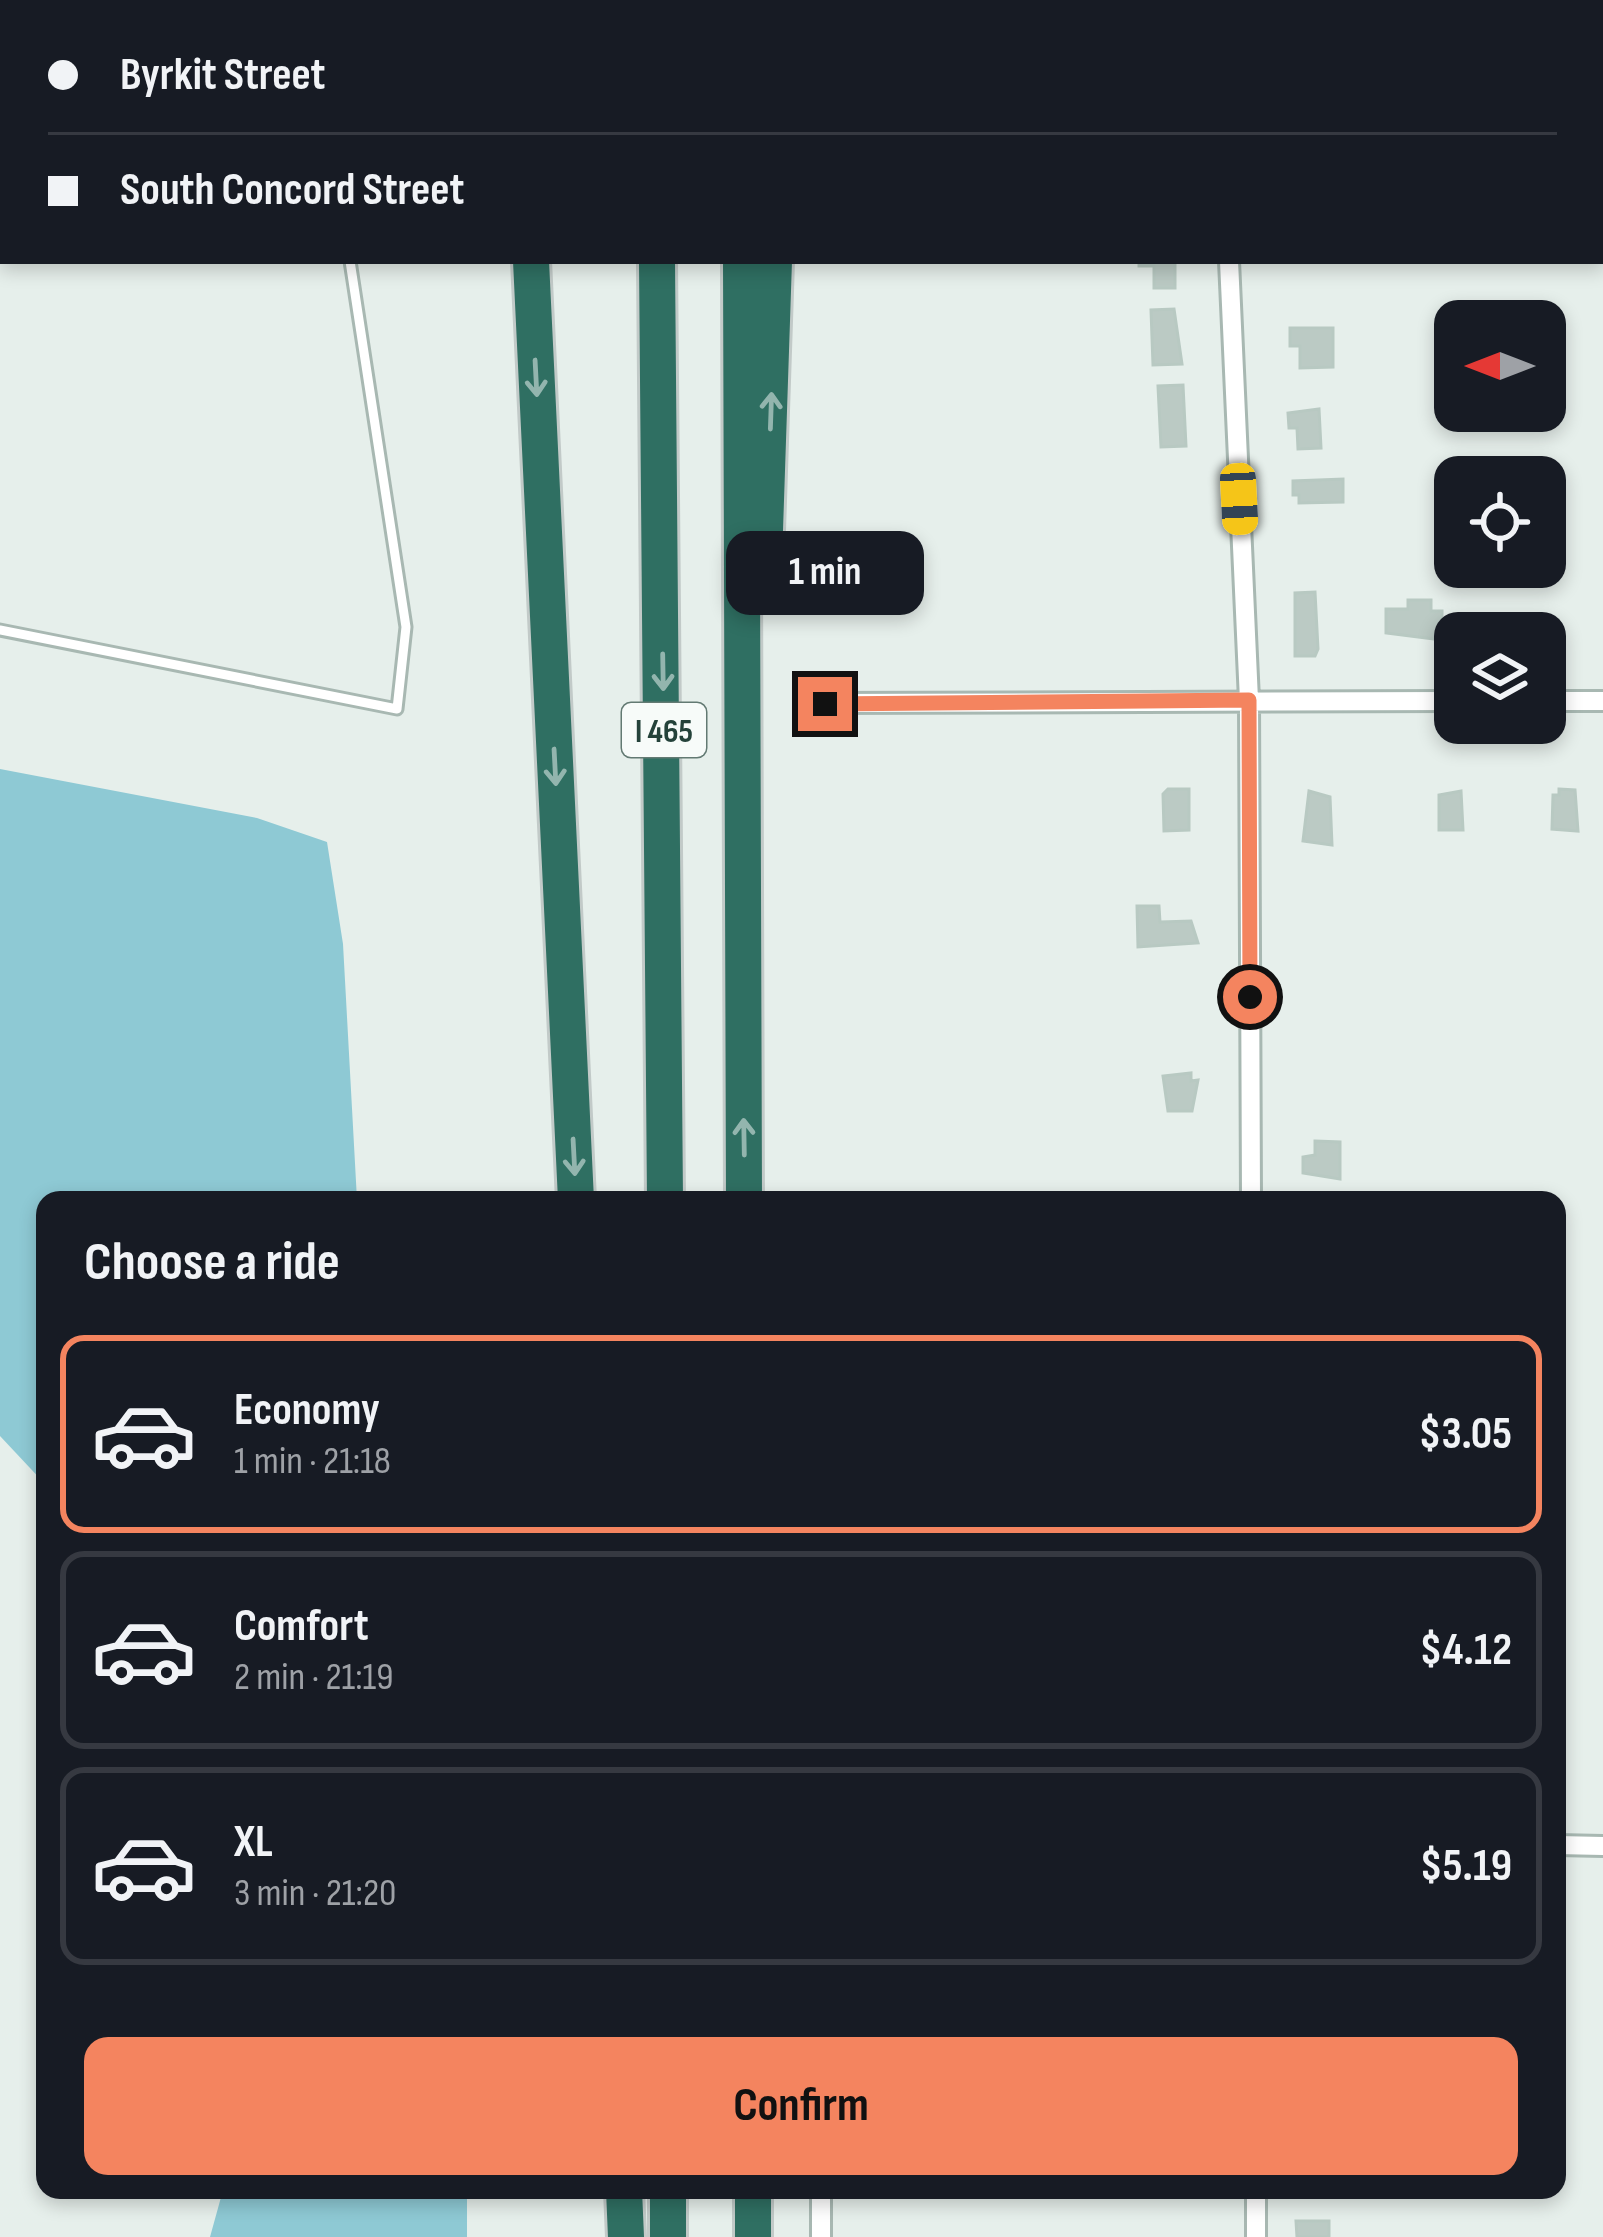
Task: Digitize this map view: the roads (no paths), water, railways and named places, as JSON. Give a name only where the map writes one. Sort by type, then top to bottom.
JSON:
[{"type":"highway","points":[[531,264],[576,1191]]},
{"type":"highway","points":[[637,264],[662,604]]},
{"type":"highway","name":"I 465","points":[[657,264],[665,1191]]},
{"type":"highway","name":"I 465","points":[[741,264],[744,1191]]},
{"type":"highway","points":[[743,1073],[774,264]]},
{"type":"highway","points":[[624,2199],[626,2237]]},
{"type":"highway","points":[[668,2199],[668,2237]]},
{"type":"highway","points":[[753,2199],[753,2237]]},
{"type":"street","points":[[1229,264],[1249,700],[1251,1191]]},
{"type":"street","points":[[825,704],[1434,700]]},
{"type":"street","points":[[1566,701],[1603,701]]},
{"type":"street","points":[[1566,1845],[1603,1846]]},
{"type":"street","points":[[821,2199],[821,2237]]},
{"type":"street","points":[[1256,2199],[1256,2237]]},
{"type":"lane","points":[[0,630],[397,709],[406,627],[350,264]]},
{"type":"water","points":[[0,769],[257,818],[327,842],[343,944],[357,1191],[36,1191],[36,1474],[0,1436]]},
{"type":"water","points":[[221,2199],[467,2199],[467,2237],[210,2237]]}]
